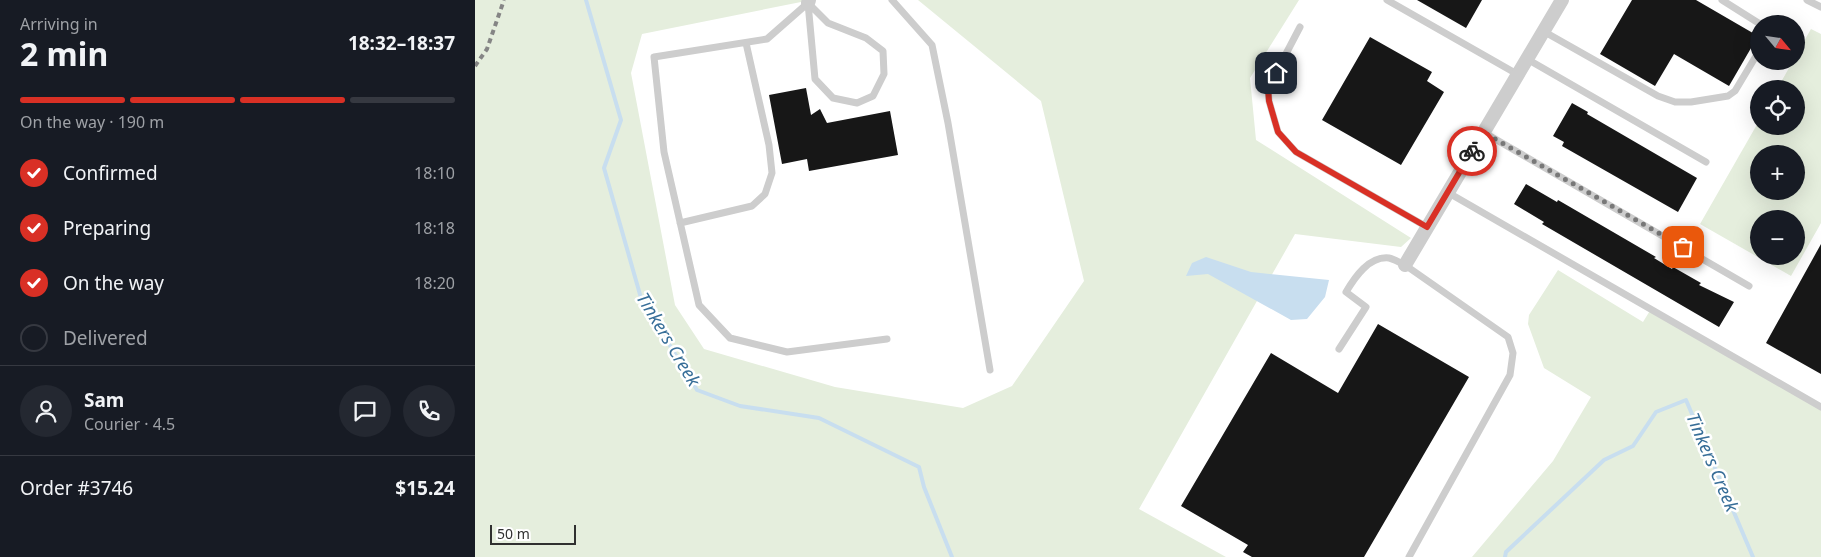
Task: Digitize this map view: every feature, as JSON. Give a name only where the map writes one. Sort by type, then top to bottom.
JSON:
[{"type":"street","points":[[1405,264],[1562,0]]},
{"type":"lane","points":[[892,0],[932,45],[948,123],[990,370]]},
{"type":"lane","points":[[1387,0],[1517,74]]},
{"type":"lane","points":[[1722,0],[1750,18]]},
{"type":"lane","points":[[1807,0],[1821,7]]},
{"type":"lane","points":[[808,1],[828,23],[866,38],[883,51],[884,74],[873,96],[857,103],[833,98],[815,79],[808,1]]},
{"type":"lane","points":[[808,1],[767,39],[654,57],[663,152],[699,305],[730,338],[787,352],[887,339]]},
{"type":"lane","points":[[1300,27],[1268,88],[1269,101],[1278,132],[1296,152],[1427,227]]},
{"type":"lane","points":[[1543,31],[1658,96],[1675,102],[1691,102],[1728,96],[1735,91],[1750,66]]},
{"type":"lane","points":[[680,223],[753,206],[765,194],[772,173],[769,145],[745,42]]},
{"type":"lane","points":[[1527,59],[1706,162]]},
{"type":"lane","points":[[1483,132],[1749,286]]},
{"type":"lane","points":[[1447,192],[1821,407]]},
{"type":"lane","points":[[1339,349],[1366,307],[1346,292],[1356,274],[1375,261],[1389,258],[1405,264],[1508,337],[1513,353],[1510,375],[1409,557]]},
{"type":"green space","points":[[475,0],[811,0],[642,34],[631,73],[675,305],[704,349],[835,387],[963,408],[1012,386],[1084,281],[1041,101],[918,0],[1299,0],[1250,78],[1256,140],[1411,238],[1401,247],[1295,234],[1139,509],[1226,557],[475,557]]},
{"type":"green space","points":[[1811,29],[1821,34],[1821,223],[1805,251],[1805,210],[1750,210],[1750,253],[1700,224],[1751,135],[1805,135],[1805,80],[1782,80],[1788,70],[1805,70],[1805,39]]},
{"type":"green space","points":[[1772,265],[1797,265],[1791,276]]},
{"type":"green space","points":[[1558,270],[1643,322],[1651,309],[1821,407],[1821,557],[1472,557],[1553,461],[1591,397],[1544,368],[1528,324],[1529,315]]},
{"type":"water","points":[[1206,257],[1251,272],[1329,280],[1325,297],[1307,319],[1291,320],[1208,274],[1186,276],[1192,263]]},
{"type":"building","points":[[1417,0],[1482,0],[1466,28]]},
{"type":"building","points":[[1632,0],[1696,0],[1750,31],[1750,50],[1729,86],[1674,54],[1655,86],[1600,54]]},
{"type":"building","points":[[1370,37],[1432,72],[1427,81],[1444,92],[1401,165],[1322,120]]},
{"type":"building","points":[[806,88],[811,115],[820,109],[827,123],[890,111],[898,155],[809,171],[807,159],[782,164],[769,95]]},
{"type":"building","points":[[1572,103],[1588,112],[1587,114],[1697,178],[1678,212],[1562,146],[1564,142],[1553,136]]},
{"type":"building","points":[[1526,184],[1557,202],[1558,200],[1656,257],[1654,258],[1672,269],[1673,267],[1701,283],[1699,285],[1734,302],[1719,327],[1542,224],[1544,222],[1514,204]]},
{"type":"building","points":[[1821,244],[1821,374],[1766,343]]},
{"type":"building","points":[[1378,324],[1469,377],[1364,557],[1252,557],[1243,552],[1248,545],[1181,506],[1271,353],[1338,393]]},
{"type":"waterway","name":"Tinkers Creek","points":[[586,0],[621,120],[604,168],[641,298],[697,390],[740,406],[819,418],[919,467],[924,487],[952,557]]},
{"type":"waterway","name":"Tinkers Creek","points":[[1505,557],[1506,552],[1604,460],[1633,446],[1656,412],[1686,400],[1753,557]]},
{"type":"railway","points":[[475,66],[487,49],[504,0]]},
{"type":"way so far","points":[[1472,151],[1483,132],[1683,247]]},
{"type":"route","points":[[1276,73],[1268,88],[1269,101],[1278,132],[1296,152],[1427,227],[1472,151]]}]
